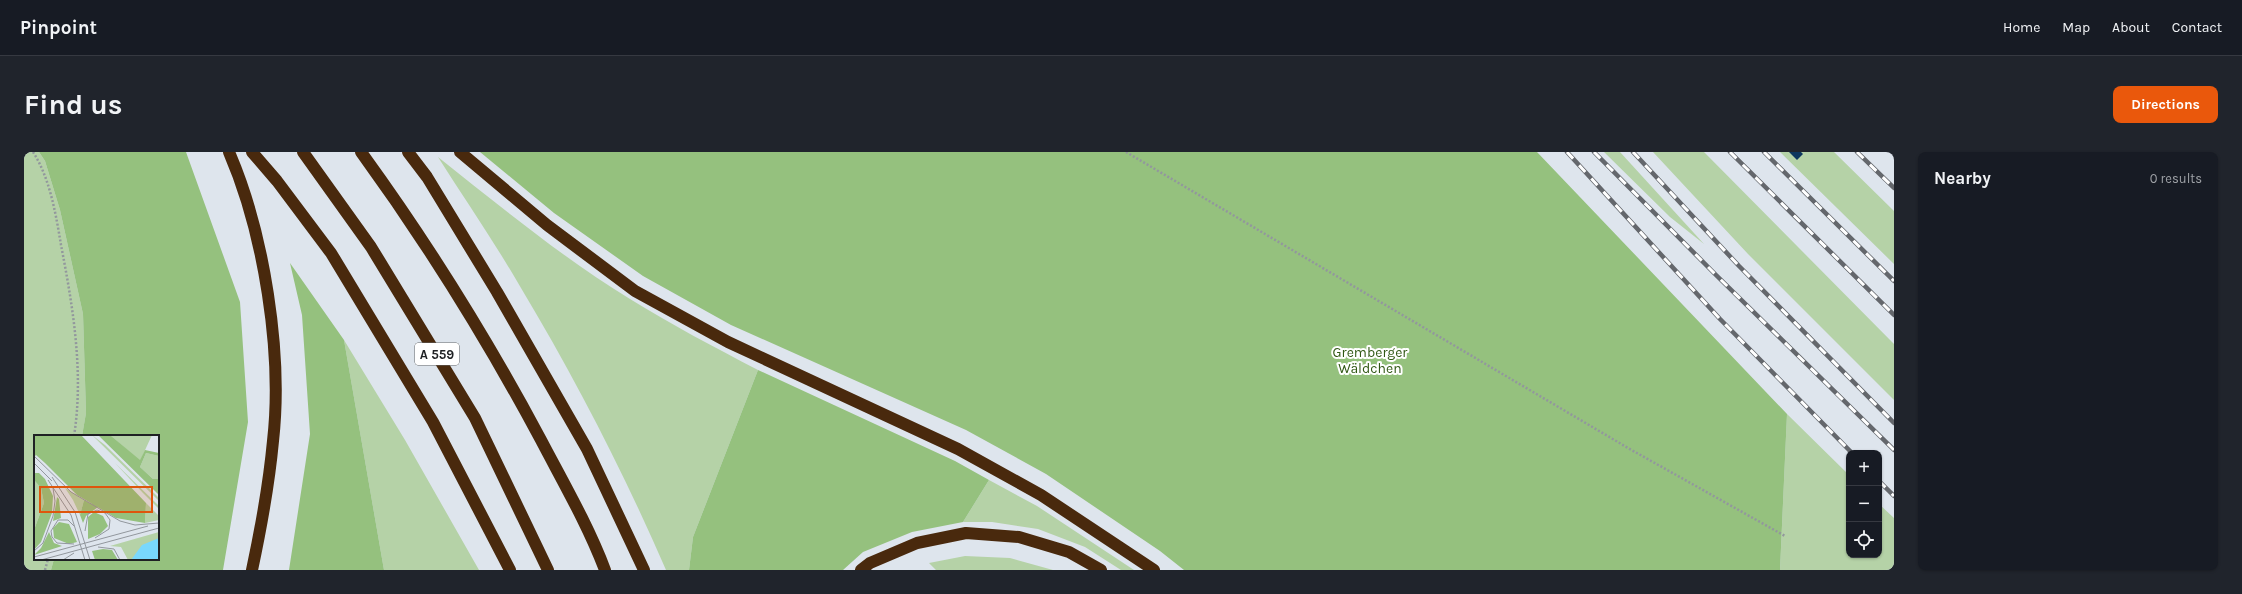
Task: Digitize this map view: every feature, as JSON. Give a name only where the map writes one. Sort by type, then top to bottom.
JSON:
[{"type":"highway","points":[[229,152],[257,234],[268,304],[276,373],[274,440],[252,570]]},
{"type":"highway","points":[[252,152],[277,181],[332,253],[432,422],[510,570]]},
{"type":"highway","name":"A 559","points":[[303,152],[370,247],[475,418],[548,570]]},
{"type":"highway","points":[[361,152],[406,214],[474,320],[559,473],[605,570]]},
{"type":"highway","points":[[408,152],[427,177],[543,371],[586,449],[644,570]]},
{"type":"highway","points":[[460,152],[547,225],[635,291],[728,342],[958,449],[1041,495],[1154,570]]},
{"type":"highway","points":[[861,570],[870,563],[917,543],[966,533],[1019,537],[1069,552],[1101,570]]},
{"type":"path","points":[[33,152],[38,160],[55,211],[74,314],[78,412],[74,435]]},
{"type":"path","points":[[1126,152],[1628,448],[1785,536]]},
{"type":"path","points":[[45,570],[48,560]]},
{"type":"green space","points":[[24,152],[39,152],[45,161],[60,210],[83,314],[86,413],[82,435],[34,435],[34,560],[54,560],[51,570],[24,570]]},
{"type":"green space","points":[[39,152],[186,152],[240,302],[248,422],[223,570],[51,570],[54,560],[159,560],[159,435],[82,435],[86,413],[83,314],[60,210],[45,161]]},
{"type":"green space","name":"Gremberger Wäldchen","points":[[480,152],[1537,152],[1787,414],[1780,570],[1184,570],[1160,551],[1046,474],[966,430],[731,325],[643,276],[554,213]]},
{"type":"green space","points":[[1604,152],[1620,152],[1704,244],[1670,217]]},
{"type":"green space","points":[[1653,152],[1704,152],[1894,344],[1894,400],[1748,254]]},
{"type":"green space","points":[[1780,152],[1834,152],[1894,211],[1894,264]]},
{"type":"green space","points":[[438,157],[532,231],[605,283],[677,327],[758,370],[693,537],[689,570],[666,570],[616,462],[561,356],[501,255]]},
{"type":"green space","points":[[290,263],[344,340],[384,570],[289,570],[310,434],[302,315]]},
{"type":"green space","points":[[344,340],[405,440],[479,570],[384,570]]},
{"type":"green space","points":[[758,370],[955,461],[989,480],[963,522],[912,532],[863,552],[843,570],[689,570],[693,537]]},
{"type":"green space","points":[[1787,414],[1846,472],[1846,558],[1882,558],[1882,507],[1894,518],[1894,570],[1780,570]]},
{"type":"green space","points":[[989,480],[1037,506],[1134,570],[1121,570],[1085,547],[1038,529],[992,522],[963,522]]},
{"type":"green space","points":[[965,556],[1010,558],[1053,570],[936,570],[929,563]]},
{"type":"building","points":[[1789,152],[1801,152],[1803,154],[1797,160]]},
{"type":"railway","points":[[1567,152],[1720,319],[1849,450]]},
{"type":"railway","points":[[1594,152],[1716,275],[1894,450]]},
{"type":"railway","points":[[1633,152],[1739,266],[1894,423]]},
{"type":"railway","points":[[1730,152],[1894,315]]},
{"type":"railway","points":[[1764,152],[1894,281]]},
{"type":"railway","points":[[1857,152],[1894,188]]},
{"type":"railway","points":[[1882,484],[1894,496]]}]
